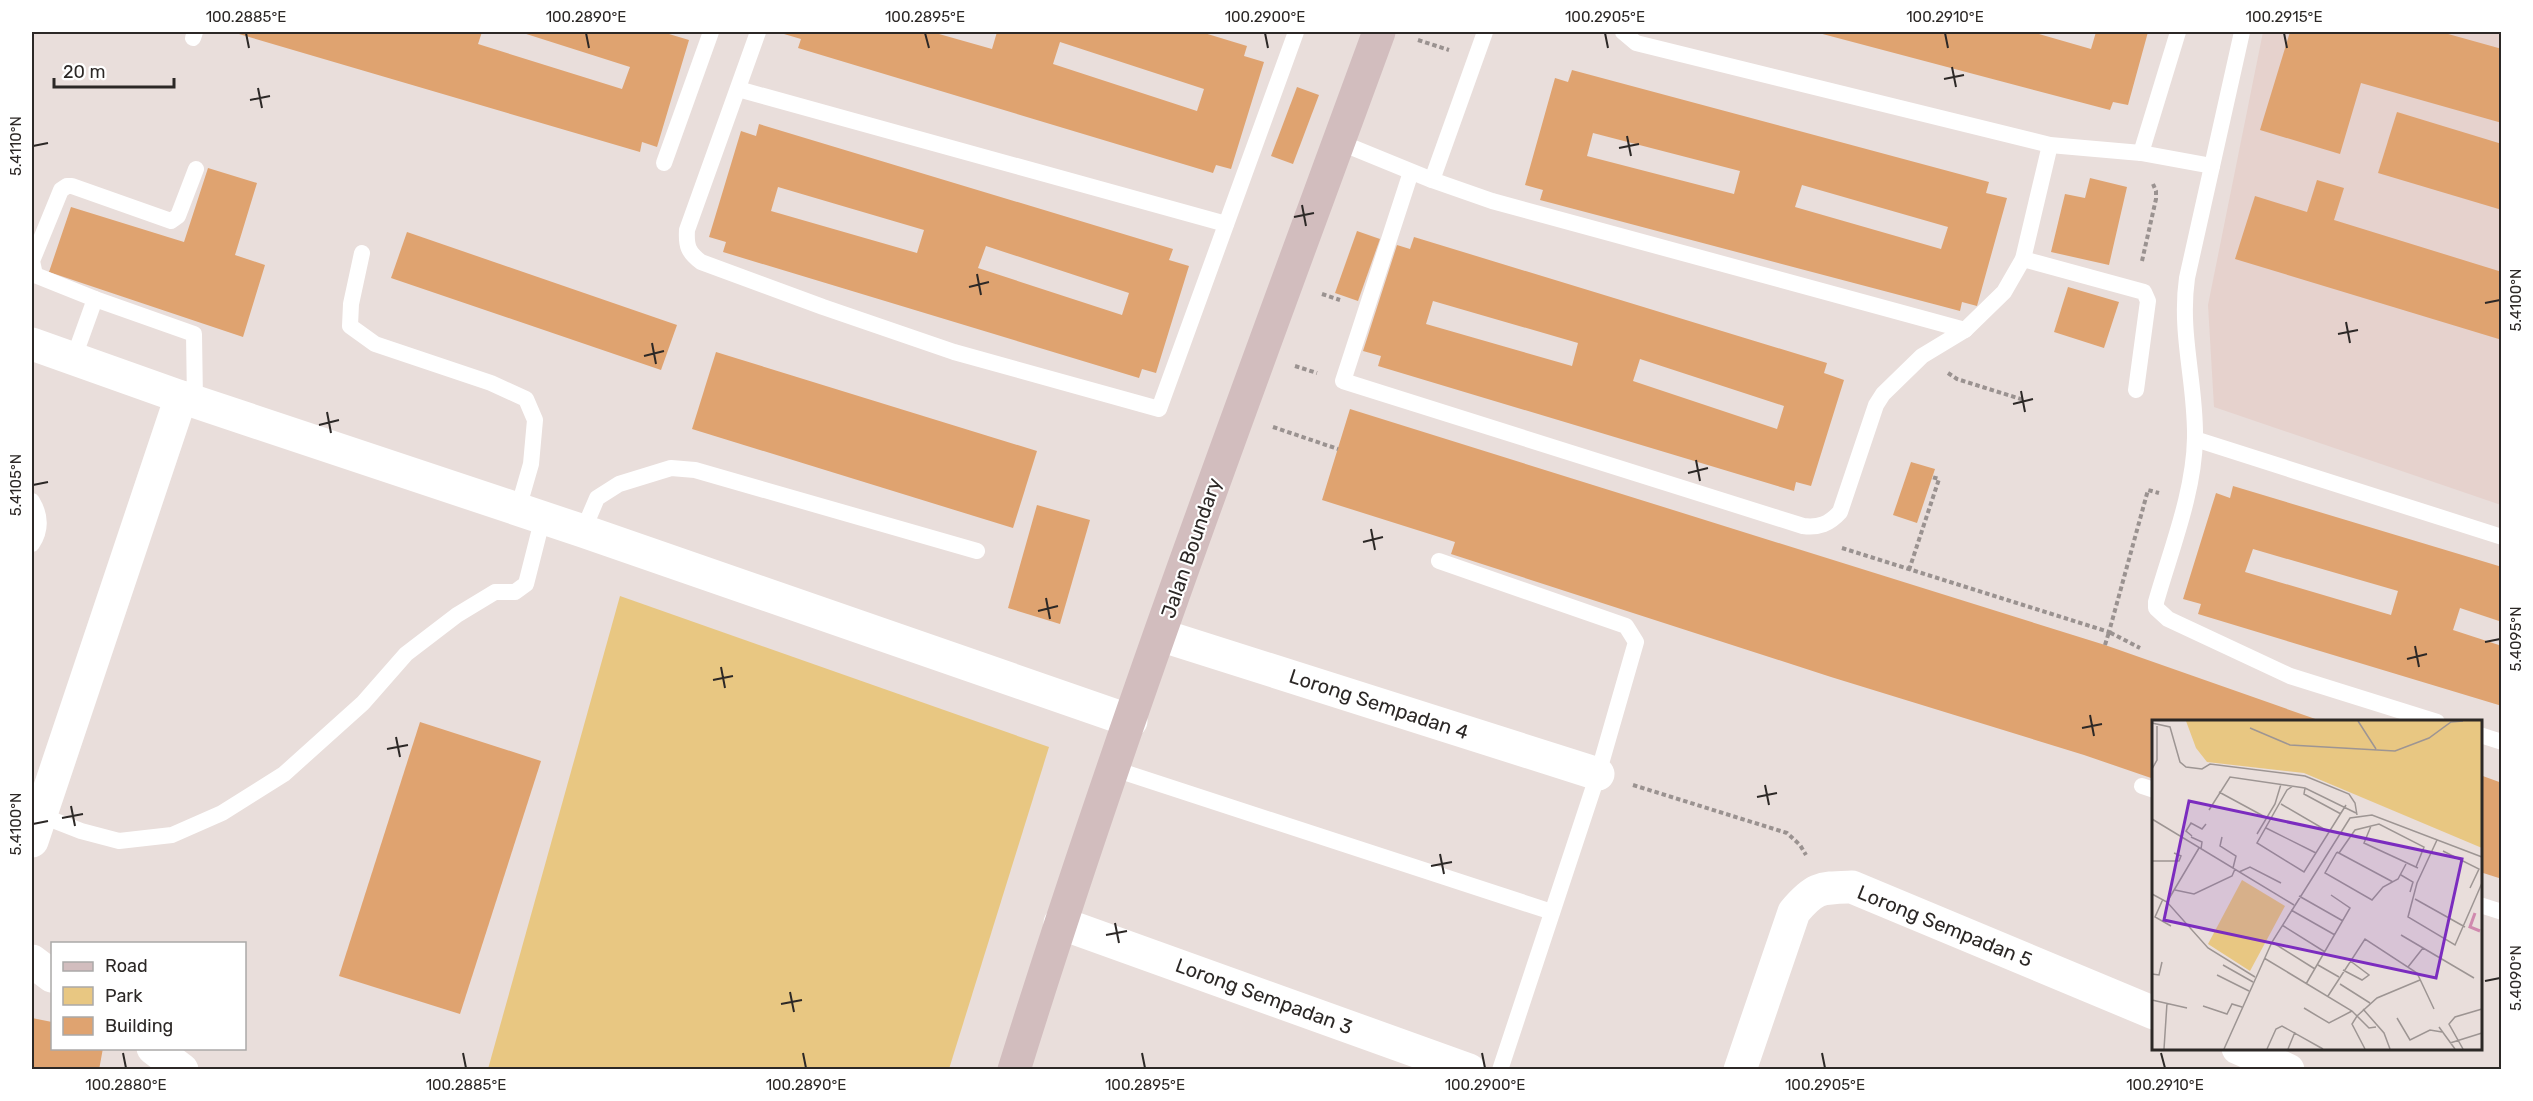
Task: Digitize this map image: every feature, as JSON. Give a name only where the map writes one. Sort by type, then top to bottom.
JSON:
[{"type":"street","name":"Jalan Boundary","points":[[1014,1070],[1060,923],[1160,635],[1379,32]]},
{"type":"street","points":[[32,345],[583,531],[1131,720]]},
{"type":"street","points":[[36,828],[188,399]]},
{"type":"street","name":"Lorong Sempadan 4","points":[[1160,635],[1598,774]]},
{"type":"street","name":"Lorong Sempadan 5","points":[[1821,888],[1851,887],[2152,1012]]},
{"type":"street","points":[[1740,1070],[1794,912],[1806,898],[1821,888]]},
{"type":"street","name":"Lorong Sempadan 3","points":[[1060,923],[1469,1070]]},
{"type":"street","points":[[32,961],[51,975]]},
{"type":"street","points":[[156,1050],[182,1070]]},
{"type":"lane","points":[[664,163],[711,32]]},
{"type":"lane","points":[[758,32],[687,231],[686,245],[690,253],[701,262],[954,352],[1159,409],[1296,32]]},
{"type":"lane","points":[[1432,180],[1485,32]]},
{"type":"lane","points":[[1623,32],[1636,43],[2050,145],[2141,153],[2212,166]]},
{"type":"lane","points":[[2141,153],[2178,32]]},
{"type":"lane","points":[[2242,32],[2184,297],[2195,439],[2186,496],[2156,602],[2159,612],[2168,619],[2290,676],[2431,720]]},
{"type":"lane","points":[[738,89],[1226,224]]},
{"type":"lane","points":[[1339,142],[1411,172],[1492,201],[1965,330]]},
{"type":"lane","points":[[1411,172],[1343,381],[1803,526],[1823,525],[1833,520],[1840,512],[1876,405],[1883,394],[1922,356],[1965,330],[2004,292],[2022,259],[2050,145]]},
{"type":"lane","points":[[188,399],[194,334],[35,275],[32,261],[61,190],[67,186],[171,221],[178,216],[196,169]]},
{"type":"lane","points":[[36,828],[81,831],[119,841],[172,835],[222,813],[284,774],[363,703],[406,654],[457,615],[495,592],[515,592],[526,584],[535,420],[526,399],[491,383],[375,344],[360,335],[350,326],[362,253]]},
{"type":"lane","points":[[2022,259],[2144,292],[2148,301],[2136,390]]},
{"type":"lane","points":[[73,360],[95,299]]},
{"type":"lane","points":[[2195,439],[2502,537]]},
{"type":"lane","points":[[583,531],[597,498],[619,484],[671,468],[695,470],[977,551]]},
{"type":"lane","points":[[32,501],[39,517],[39,534],[32,544]]},
{"type":"lane","points":[[1439,561],[1626,626],[1636,642],[1598,774],[1500,1070]]},
{"type":"lane","points":[[2482,735],[2502,742]]},
{"type":"lane","points":[[1114,769],[1552,912]]},
{"type":"lane","points":[[2482,905],[2502,912]]},
{"type":"path","points":[[1418,40],[1436,46]]},
{"type":"path","points":[[2141,267],[2156,199],[2154,185],[2150,182]]},
{"type":"path","points":[[1295,366],[1309,371]]},
{"type":"path","points":[[1957,380],[2024,400]]},
{"type":"path","points":[[1238,415],[1338,449]]},
{"type":"path","points":[[1909,570],[1939,479],[1932,477]]},
{"type":"path","points":[[2105,645],[2148,490],[2160,494]]},
{"type":"path","points":[[1846,550],[2109,633],[2140,648]]},
{"type":"path","points":[[1598,774],[1786,833],[1800,845],[1821,888]]},
{"type":"shaded area","points":[[2263,32],[2501,32],[2501,505],[2214,407],[2208,305]]},
{"type":"green space","points":[[620,596],[1049,747],[949,1069],[488,1069]]},
{"type":"building","points":[[232,32],[482,32],[478,44],[622,89],[630,67],[520,32],[669,32],[669,34],[689,40],[657,147],[642,142],[640,152]]},
{"type":"building","points":[[784,32],[932,32],[992,49],[997,32],[1201,32],[1247,46],[1244,56],[1264,62],[1231,169],[1216,165],[1213,173],[798,48],[801,39],[784,34]],"holes":[[[1060,42],[1204,89],[1197,111],[1053,64]]]},
{"type":"building","points":[[1815,32],[2032,32],[2091,49],[2096,32],[2148,32],[2128,105],[2113,102],[2110,110]]},
{"type":"building","points":[[2290,32],[2441,32],[2502,49],[2502,123],[2361,83],[2340,154],[2260,130]]},
{"type":"building","points":[[1572,70],[1989,182],[1986,193],[2007,198],[1977,306],[1962,302],[1960,311],[1540,200],[1543,190],[1525,185],[1555,78],[1568,82]],"holes":[[[1593,133],[1740,171],[1734,194],[1587,156]],[[1802,185],[1948,227],[1941,249],[1795,207]]]},
{"type":"building","points":[[1297,87],[1319,95],[1293,164],[1271,156]]},
{"type":"building","points":[[2397,112],[2502,144],[2502,210],[2378,173]]},
{"type":"building","points":[[759,124],[1173,249],[1169,260],[1189,266],[1156,373],[1142,369],[1139,378],[723,252],[726,242],[709,237],[741,131],[756,136]],"holes":[[[778,187],[924,230],[917,253],[771,211]],[[986,246],[1129,293],[1122,315],[978,268]]]},
{"type":"building","points":[[208,168],[257,183],[235,255],[265,265],[243,337],[49,272],[71,207],[184,242]]},
{"type":"building","points":[[2090,178],[2127,187],[2109,265],[2051,252],[2065,194],[2085,198]]},
{"type":"building","points":[[2317,180],[2344,188],[2334,220],[2502,272],[2502,340],[2235,259],[2255,196],[2307,212]]},
{"type":"building","points":[[1357,231],[1380,239],[1358,301],[1335,293]]},
{"type":"building","points":[[407,232],[677,325],[661,370],[391,278]]},
{"type":"building","points":[[1414,237],[1827,363],[1824,373],[1844,380],[1811,486],[1796,482],[1794,491],[1378,366],[1381,356],[1363,351],[1397,245],[1410,249]],"holes":[[[1433,301],[1578,343],[1572,366],[1426,324]],[[1640,359],[1784,406],[1777,429],[1633,381]]]},
{"type":"building","points":[[2068,287],[2119,302],[2104,348],[2054,332]]},
{"type":"building","points":[[716,352],[1037,451],[1013,528],[692,429]]},
{"type":"building","points":[[1350,409],[2105,645],[2318,720],[2152,720],[2152,778],[1451,554],[1455,542],[1322,500]]},
{"type":"building","points":[[1911,462],[1935,469],[1917,523],[1893,515]]},
{"type":"building","points":[[2233,486],[2502,567],[2502,622],[2460,608],[2453,630],[2502,646],[2502,706],[2198,614],[2201,604],[2183,599],[2216,493],[2230,498]],"holes":[[[2253,549],[2398,591],[2391,615],[2245,572]]]},
{"type":"building","points":[[1037,505],[1090,520],[1060,624],[1008,608]]},
{"type":"building","points":[[420,722],[541,761],[460,1014],[339,976]]},
{"type":"building","points":[[2482,776],[2502,783],[2502,879],[2482,873]]},
{"type":"building","points":[[32,1018],[51,1022],[51,1050],[103,1050],[99,1070],[32,1070]]}]
